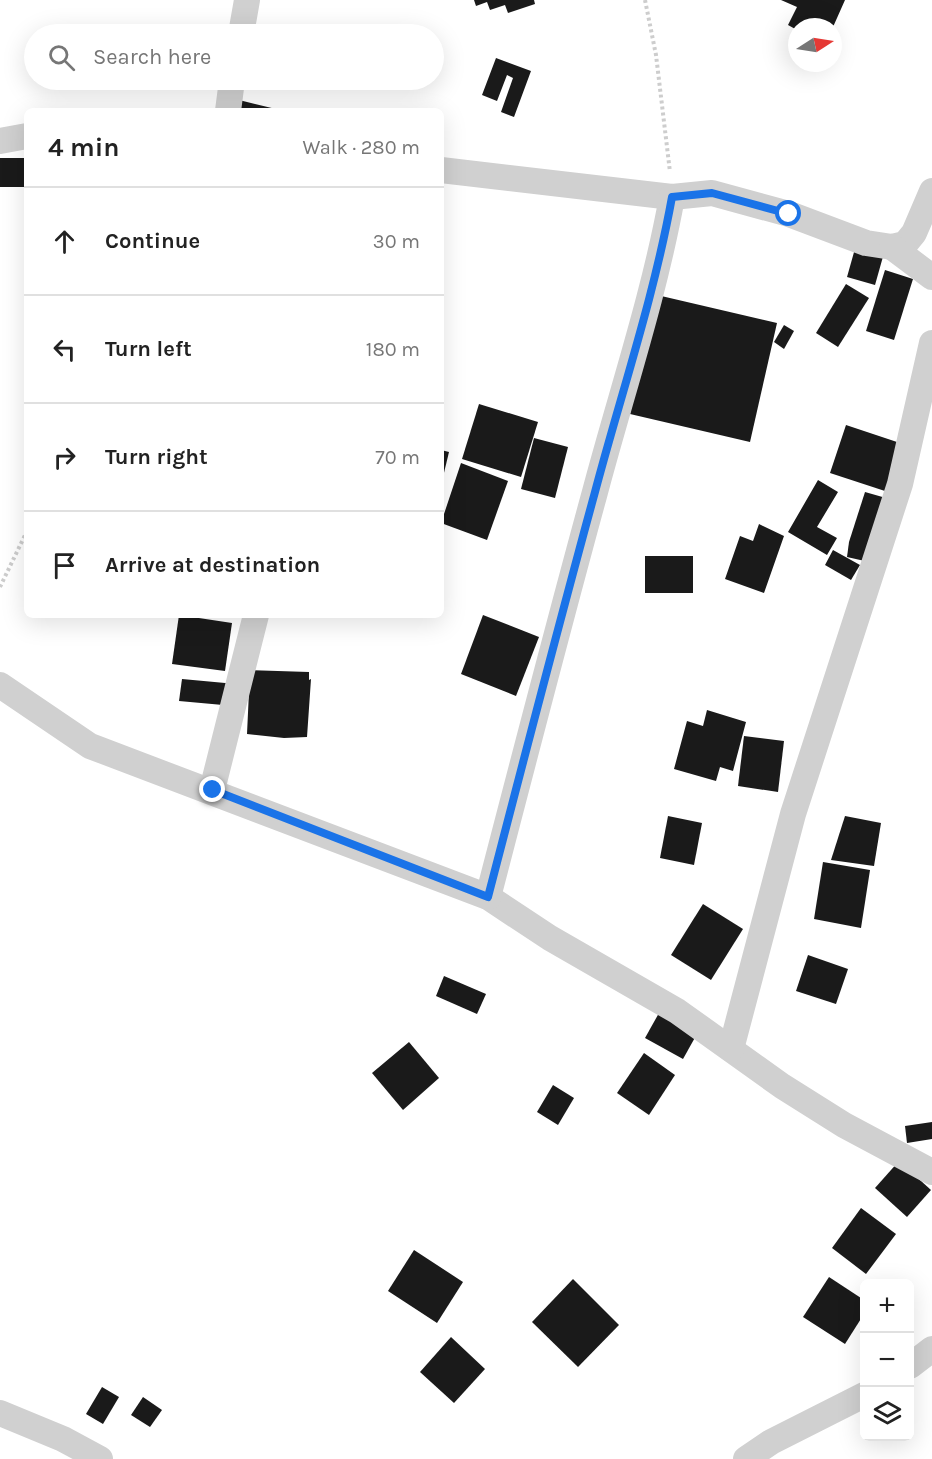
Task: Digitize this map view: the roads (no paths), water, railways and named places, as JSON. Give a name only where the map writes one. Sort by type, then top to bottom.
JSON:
[{"type":"street","points":[[243,24],[247,0]]},
{"type":"street","points":[[228,108],[231,90]]},
{"type":"street","points":[[0,141],[24,137]]},
{"type":"street","points":[[444,170],[672,197],[712,193],[789,214],[866,243],[892,247],[904,244],[914,233],[932,191]]},
{"type":"street","points":[[488,897],[595,489],[622,400],[666,230],[672,197]]},
{"type":"street","points":[[892,247],[932,276]]},
{"type":"street","points":[[731,1049],[793,814],[900,484],[932,342]]},
{"type":"street","points":[[213,790],[255,618]]},
{"type":"street","points":[[0,685],[90,746],[165,775],[213,790],[488,897],[550,938],[677,1011],[782,1086],[844,1125],[932,1172]]},
{"type":"street","points":[[914,1363],[932,1350]]},
{"type":"street","points":[[746,1459],[772,1451],[860,1397]]},
{"type":"street","points":[[0,1413],[63,1439],[100,1459]]}]
